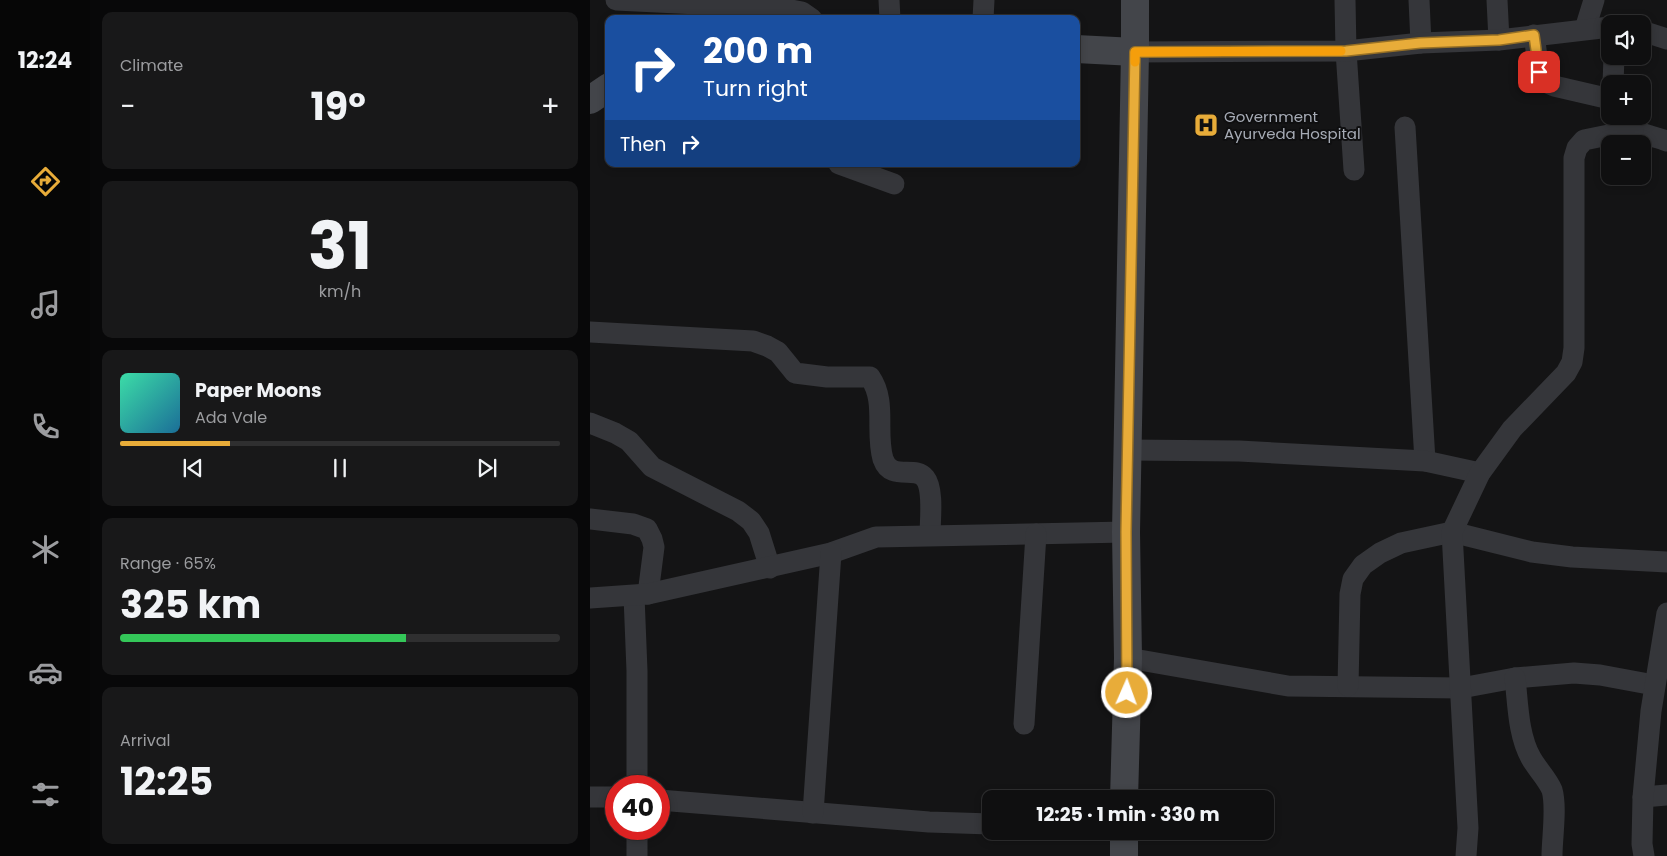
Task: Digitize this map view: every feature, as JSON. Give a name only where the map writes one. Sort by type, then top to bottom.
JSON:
[{"type":"street","points":[[616,0],[780,8],[802,12],[806,15]]},
{"type":"street","points":[[889,0],[890,15]]},
{"type":"street","points":[[983,15],[984,0]]},
{"type":"street","points":[[1124,790],[1128,658],[1126,532],[1135,0]]},
{"type":"street","points":[[1345,0],[1346,51],[1354,170]]},
{"type":"street","points":[[1419,0],[1420,43]]},
{"type":"street","points":[[1496,0],[1499,40]]},
{"type":"street","points":[[1585,29],[1594,0]]},
{"type":"street","points":[[1080,49],[1135,52],[1346,51],[1420,43],[1499,40],[1601,28]]},
{"type":"street","points":[[1651,33],[1667,39]]},
{"type":"street","points":[[1534,35],[1539,72],[1545,82],[1554,86],[1601,97]]},
{"type":"street","points":[[1625,125],[1633,130],[1667,140]]},
{"type":"street","points":[[1406,127],[1425,462]]},
{"type":"street","points":[[1466,856],[1468,828],[1452,532],[1480,473],[1512,429],[1566,373],[1572,362],[1574,348],[1574,158],[1576,148],[1584,140],[1633,130]]},
{"type":"street","points":[[847,167],[894,184]]},
{"type":"street","points":[[590,332],[753,341],[778,352],[795,373],[827,377],[870,376],[876,385],[879,398],[880,446],[884,461],[891,469],[901,473],[919,473],[926,479],[930,494],[930,535]]},
{"type":"street","points":[[590,423],[629,440],[652,467],[738,511],[752,521],[759,532],[770,568]]},
{"type":"street","points":[[1128,450],[1239,451],[1425,462],[1480,473]]},
{"type":"street","points":[[590,519],[633,524],[647,529],[654,547],[641,595],[637,671],[638,775]]},
{"type":"street","points":[[590,598],[641,595],[770,568],[831,553],[876,537],[1126,532]]},
{"type":"street","points":[[1348,686],[1350,594],[1353,579],[1363,565],[1380,553],[1401,544],[1452,532],[1532,552],[1572,557],[1667,562]]},
{"type":"street","points":[[1024,724],[1036,534]]},
{"type":"street","points":[[813,813],[831,553]]},
{"type":"street","points":[[1644,856],[1642,844],[1644,797],[1654,686],[1666,620]]},
{"type":"street","points":[[1128,658],[1288,686],[1461,688],[1515,678],[1574,673],[1600,675],[1654,686]]},
{"type":"street","points":[[1515,678],[1520,724],[1530,757],[1547,780],[1552,791],[1554,802],[1552,856]]},
{"type":"street","points":[[1644,797],[1667,794]]},
{"type":"street","points":[[590,797],[605,797]]},
{"type":"street","points":[[670,801],[929,822],[982,824]]},
{"type":"street","points":[[637,840],[637,856]]},
{"type":"street","points":[[1124,840],[1124,856]]},
{"type":"slow traffic","points":[[1135,62],[1135,52],[1341,51]]},
{"type":"place","name":"Government Ayurveda Hospital","points":[[1206,125]]},
{"type":"route","points":[[1127,693],[1126,532],[1135,52],[1346,51],[1420,43],[1499,40],[1534,35],[1539,72]]}]
